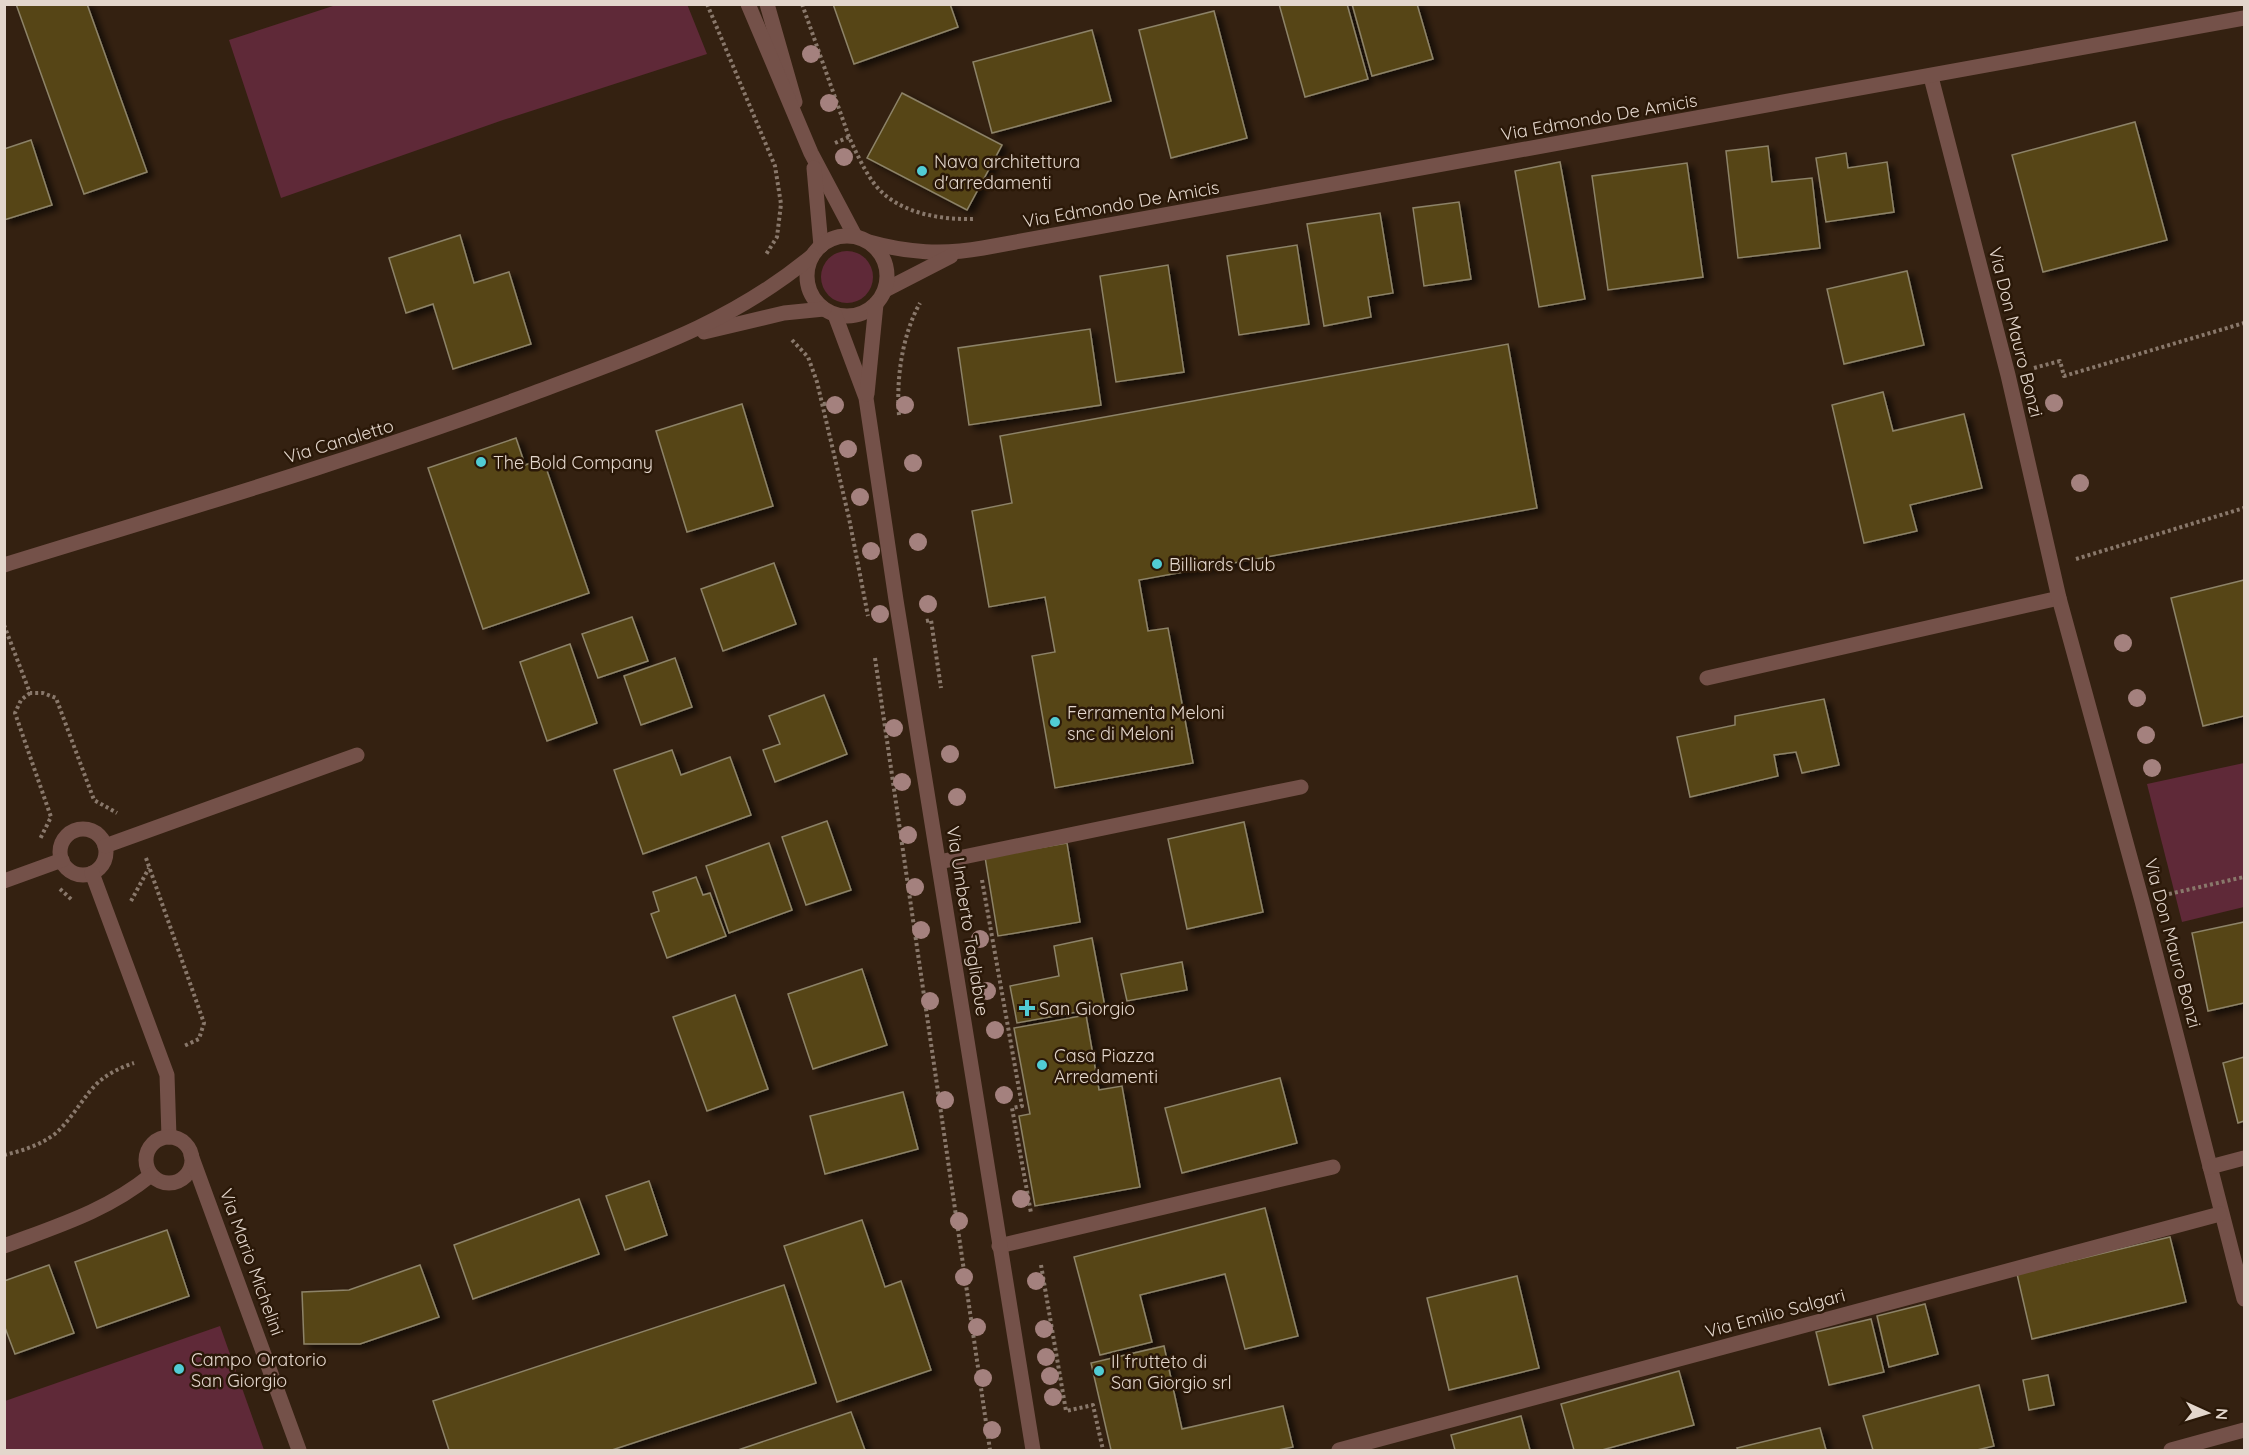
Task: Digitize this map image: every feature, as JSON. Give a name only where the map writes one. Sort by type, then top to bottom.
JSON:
[{"type":"street","points":[[748,4],[809,148],[862,239],[881,255],[887,272],[885,290],[876,304],[857,315],[829,312],[813,298],[808,285],[807,270],[817,251],[831,239],[862,239]]},
{"type":"street","points":[[767,4],[809,148],[817,185],[817,251]]},
{"type":"street","name":"Via Edmondo De Amicis","points":[[862,239],[919,253],[960,252],[1931,77],[2244,18]]},
{"type":"street","name":"Via Don Mauro Bonzi","points":[[1931,77],[2008,375],[2059,598],[2142,901],[2220,1214],[2244,1299]]},
{"type":"street","name":"Via Canaletto","points":[[4,566],[414,438],[680,338],[753,300],[817,251]]},
{"type":"street","name":"Via Edmondo De Amicis","points":[[885,290],[960,252]]},
{"type":"street","name":"Via Umberto Tagliabue","points":[[866,398],[876,304]]},
{"type":"street","name":"Via Canaletto","points":[[680,338],[784,314],[829,312]]},
{"type":"street","name":"Via Umberto Tagliabue","points":[[829,312],[866,398],[1033,1450]]},
{"type":"street","points":[[1707,678],[2059,598]]},
{"type":"street","points":[[105,846],[357,755]]},
{"type":"street","points":[[939,862],[1301,787]]},
{"type":"street","points":[[83,828],[98,833],[105,846],[104,861],[92,873],[76,874],[65,866],[60,853],[64,839],[75,830],[83,828]]},
{"type":"street","points":[[4,882],[62,860]]},
{"type":"street","points":[[92,873],[167,1075],[169,1137]]},
{"type":"street","points":[[169,1137],[183,1142],[191,1155],[189,1170],[179,1181],[164,1183],[151,1175],[146,1161],[150,1147],[162,1138],[169,1137]]},
{"type":"street","name":"Via Mario Michelini","points":[[191,1155],[222,1232],[299,1450]]},
{"type":"street","points":[[2210,1167],[2244,1158]]},
{"type":"street","points":[[999,1246],[1333,1167]]},
{"type":"street","points":[[4,1246],[95,1212],[131,1191],[151,1175]]},
{"type":"street","name":"Via Emilio Salgari","points":[[1339,1450],[2220,1214]]},
{"type":"street","points":[[2171,1450],[2244,1430]]},
{"type":"path","points":[[707,4],[775,166],[781,204],[777,237],[761,262]]},
{"type":"path","points":[[802,4],[849,137],[874,184],[892,198],[930,217],[978,219],[983,248]]},
{"type":"path","points":[[809,148],[849,137]]},
{"type":"path","points":[[897,395],[903,352],[913,315],[922,300]]},
{"type":"path","points":[[2008,375],[2060,361],[2064,376],[2244,323]]},
{"type":"path","points":[[784,338],[793,340],[808,357],[817,382],[849,518],[870,623]]},
{"type":"path","points":[[2052,566],[2244,508]]},
{"type":"path","points":[[922,621],[931,620],[942,695]]},
{"type":"path","points":[[4,625],[30,693],[43,693],[56,698],[94,800],[130,820],[138,835]]},
{"type":"path","points":[[875,656],[990,1450]]},
{"type":"path","points":[[978,854],[1022,1106],[1012,1108],[1066,1411],[1093,1405],[1103,1450]]},
{"type":"path","points":[[2142,901],[2244,877]]},
{"type":"shaded area","points":[[687,4],[707,54],[503,120],[281,198],[229,40],[336,5]]},
{"type":"shaded area","points":[[842,251],[852,251],[866,258],[873,277],[866,296],[852,303],[842,303],[832,299],[825,292],[821,282],[821,272],[825,262],[832,255]]},
{"type":"shaded area","points":[[2244,763],[2244,907],[2182,922],[2147,784]]},
{"type":"shaded area","name":"Campo Oratorio San Giorgio","points":[[220,1326],[264,1450],[5,1450],[5,1401]]},
{"type":"building","points":[[16,4],[87,4],[147,172],[84,194]]},
{"type":"building","points":[[833,4],[950,4],[958,27],[854,64]]},
{"type":"building","points":[[1279,4],[1347,4],[1368,79],[1305,97]]},
{"type":"building","points":[[1352,4],[1417,4],[1433,59],[1372,76]]},
{"type":"building","points":[[1214,11],[1247,138],[1171,158],[1139,30]]},
{"type":"building","points":[[1092,30],[1111,101],[992,133],[973,62]]},
{"type":"building","points":[[902,93],[1002,145],[967,210],[867,158]]},
{"type":"building","points":[[2135,122],[2167,240],[2043,272],[2012,155]]},
{"type":"building","points":[[31,140],[52,205],[4,220],[4,149]]},
{"type":"building","points":[[1768,146],[1772,182],[1812,178],[1820,248],[1738,258],[1726,151]]},
{"type":"building","points":[[1846,153],[1848,168],[1887,162],[1894,212],[1826,222],[1816,158]]},
{"type":"building","points":[[1560,162],[1585,299],[1539,307],[1515,171]]},
{"type":"building","points":[[1687,163],[1703,277],[1608,290],[1592,176]]},
{"type":"building","points":[[1459,202],[1471,279],[1424,286],[1413,208]]},
{"type":"building","points":[[1380,213],[1393,293],[1368,297],[1371,317],[1324,326],[1307,224]]},
{"type":"building","points":[[460,235],[474,283],[509,272],[531,344],[453,369],[433,304],[406,313],[389,258]]},
{"type":"building","points":[[1297,245],[1309,324],[1239,335],[1227,256]]},
{"type":"building","points":[[1168,265],[1184,372],[1116,382],[1100,276]]},
{"type":"building","points":[[1907,271],[1924,345],[1844,364],[1827,289]]},
{"type":"building","points":[[1090,329],[1101,405],[969,425],[958,348]]},
{"type":"building","points":[[1508,344],[1537,508],[1139,580],[1148,631],[1168,628],[1193,763],[1055,788],[1032,656],[1055,652],[1045,597],[989,607],[972,511],[1012,503],[1000,436]]},
{"type":"building","points":[[1883,392],[1893,431],[1964,414],[1982,488],[1910,505],[1917,531],[1864,543],[1832,405]]},
{"type":"building","points":[[742,404],[773,506],[687,532],[656,431]]},
{"type":"building","points":[[516,438],[525,465],[543,459],[589,593],[483,629],[428,468]]},
{"type":"building","points":[[774,563],[796,624],[723,651],[701,589]]},
{"type":"building","points":[[2244,580],[2244,716],[2203,726],[2171,598]]},
{"type":"building","points":[[632,617],[648,661],[598,678],[582,634]]},
{"type":"building","points":[[570,644],[597,723],[547,741],[520,662]]},
{"type":"building","points":[[675,658],[692,707],[641,725],[624,676]]},
{"type":"building","points":[[824,695],[847,754],[775,782],[763,750],[780,744],[769,716]]},
{"type":"building","points":[[1824,699],[1839,765],[1802,773],[1796,752],[1774,755],[1778,776],[1690,797],[1677,737],[1735,725],[1735,716]]},
{"type":"building","points":[[672,750],[681,775],[730,757],[751,815],[643,854],[614,770]]},
{"type":"building","points":[[827,821],[851,890],[806,905],[782,837]]},
{"type":"building","points":[[1244,822],[1263,912],[1187,929],[1168,839]]},
{"type":"building","points":[[769,843],[792,910],[729,933],[706,866]]},
{"type":"building","points":[[1067,843],[1080,922],[998,936],[985,857]]},
{"type":"building","points":[[696,877],[703,895],[710,893],[726,936],[667,958],[651,914],[659,911],[653,892]]},
{"type":"building","points":[[2244,922],[2244,1003],[2208,1011],[2192,933]]},
{"type":"building","points":[[1092,938],[1105,1007],[1017,1023],[1010,986],[1059,976],[1054,946]]},
{"type":"building","points":[[1182,962],[1187,990],[1127,1001],[1121,974]]},
{"type":"building","points":[[862,969],[887,1045],[813,1069],[788,994]]},
{"type":"building","points":[[735,995],[768,1089],[707,1111],[673,1017]]},
{"type":"building","points":[[1086,1015],[1099,1090],[1122,1086],[1140,1187],[1035,1206],[1019,1116],[1030,1114],[1014,1028]]},
{"type":"building","points":[[2244,1057],[2244,1121],[2238,1123],[2223,1063]]},
{"type":"building","points":[[1280,1078],[1297,1143],[1182,1173],[1165,1108]]},
{"type":"building","points":[[903,1092],[918,1149],[825,1174],[810,1116]]},
{"type":"building","points":[[649,1181],[667,1235],[625,1250],[606,1196]]},
{"type":"building","points":[[579,1199],[599,1254],[473,1299],[454,1245]]},
{"type":"building","points":[[1265,1208],[1298,1336],[1245,1349],[1225,1274],[1140,1295],[1152,1342],[1100,1355],[1074,1257]]},
{"type":"building","points":[[862,1220],[885,1287],[901,1281],[931,1370],[837,1402],[784,1246]]},
{"type":"building","points":[[167,1230],[189,1296],[97,1328],[75,1262]]},
{"type":"building","points":[[2170,1237],[2186,1302],[2032,1339],[2017,1274]]},
{"type":"building","points":[[49,1265],[74,1333],[15,1354],[4,1325],[4,1281]]},
{"type":"building","points":[[420,1265],[439,1317],[360,1344],[304,1344],[302,1292],[349,1290]]},
{"type":"building","points":[[1517,1276],[1539,1368],[1449,1390],[1427,1298]]},
{"type":"building","points":[[784,1285],[816,1383],[612,1450],[449,1450],[433,1401]]},
{"type":"building","points":[[1925,1304],[1938,1354],[1889,1367],[1877,1316]]},
{"type":"building","points":[[1871,1319],[1884,1372],[1829,1385],[1816,1332]]},
{"type":"building","points":[[1164,1346],[1182,1429],[1283,1406],[1293,1447],[1278,1450],[1111,1450],[1091,1363]]},
{"type":"building","points":[[1679,1371],[1694,1425],[1602,1450],[1574,1450],[1561,1404]]},
{"type":"building","points":[[2048,1375],[2054,1405],[2029,1410],[2023,1380]]},
{"type":"building","points":[[1979,1385],[1994,1446],[1977,1450],[1873,1450],[1863,1416]]},
{"type":"building","points":[[851,1412],[865,1450],[738,1450]]},
{"type":"building","points":[[1521,1416],[1530,1450],[1455,1450],[1451,1435]]},
{"type":"building","points":[[1820,1428],[1826,1450],[1738,1450],[1737,1448]]},
{"type":"place","name":"Nava architettura d'arredamenti","points":[[922,171]]},
{"type":"place","name":"The Bold Company","points":[[481,462]]},
{"type":"place","name":"Billiards Club","points":[[1157,564]]},
{"type":"place","name":"Ferramenta Meloni snc di Meloni","points":[[1055,722]]},
{"type":"place","name":"San Giorgio","points":[[1027,1008]]},
{"type":"place","name":"Casa Piazza Arredamenti","points":[[1042,1065]]},
{"type":"place","name":"Campo Oratorio San Giorgio","points":[[179,1369]]},
{"type":"place","name":"Il frutteto di San Giorgio srl","points":[[1099,1371]]}]
